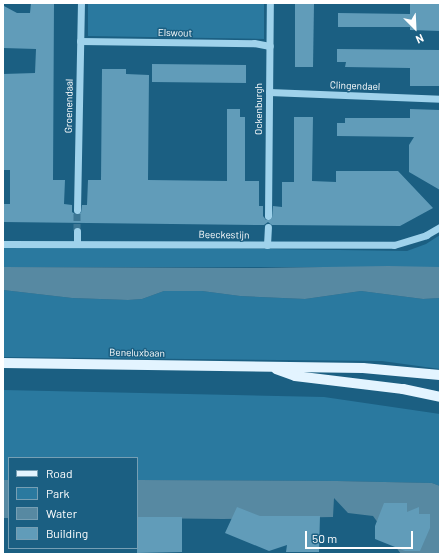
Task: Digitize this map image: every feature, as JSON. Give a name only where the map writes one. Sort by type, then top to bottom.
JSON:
[{"type":"main road","name":"Beneluxbaan","points":[[3,363],[270,367],[297,366],[363,368],[440,375]]},
{"type":"main road","name":"Beneluxbaan","points":[[270,367],[295,376],[396,388],[440,397]]},
{"type":"street","name":"Groenendaal","points":[[77,210],[81,3]]},
{"type":"street","name":"Ockenburgh","points":[[268,216],[270,3]]},
{"type":"street","name":"Elswout","points":[[80,42],[254,44],[270,46]]},
{"type":"street","name":"Clingendael","points":[[269,92],[440,99]]},
{"type":"street","points":[[267,246],[268,227]]},
{"type":"street","name":"Beeckestijn","points":[[3,244],[267,246],[394,245],[426,235],[440,227]]},
{"type":"street","points":[[77,231],[77,244]]},
{"type":"green space","points":[[88,3],[264,3],[264,39],[88,36]]},
{"type":"green space","points":[[440,235],[440,267],[3,267],[3,245],[407,251],[426,244]]},
{"type":"green space","points":[[3,290],[72,298],[128,300],[142,299],[164,291],[202,291],[240,296],[305,299],[361,291],[423,299],[440,298],[440,369],[382,361],[3,357]]},
{"type":"green space","points":[[3,390],[324,397],[440,414],[440,486],[432,483],[337,481],[138,480],[138,457],[8,457],[8,480],[3,480]]},
{"type":"water","points":[[388,266],[440,267],[440,298],[423,299],[361,291],[305,299],[240,296],[202,291],[164,291],[142,299],[128,300],[72,298],[3,290],[3,267],[260,268]]},
{"type":"water","points":[[3,480],[8,480],[8,518],[3,518]]},
{"type":"water","points":[[138,480],[432,483],[440,486],[440,554],[401,554],[373,516],[348,513],[334,498],[333,517],[223,519],[138,518]]},
{"type":"building","points":[[31,3],[54,3],[53,180],[65,180],[64,204],[72,205],[72,212],[75,214],[81,213],[82,205],[87,205],[88,180],[101,180],[102,69],[126,69],[126,74],[149,75],[148,180],[227,181],[227,109],[240,109],[240,117],[245,117],[245,181],[259,181],[259,206],[263,206],[263,216],[266,220],[270,220],[272,218],[273,206],[282,207],[282,182],[294,182],[294,117],[313,117],[312,181],[336,182],[336,171],[398,171],[433,208],[400,226],[272,225],[268,222],[264,225],[3,222],[3,204],[10,204],[10,170],[3,170],[3,74],[35,73],[36,49],[3,48],[4,6],[17,13],[30,13]]},
{"type":"building","points":[[295,3],[314,3],[313,67],[295,67]]},
{"type":"building","points":[[410,3],[440,3],[440,31],[410,30],[410,27],[338,27],[338,13],[410,14]]},
{"type":"building","points":[[337,49],[440,50],[440,86],[410,86],[410,68],[345,67],[346,62],[337,62]]},
{"type":"building","points":[[152,64],[246,65],[246,83],[152,82]]},
{"type":"building","points":[[410,109],[440,110],[440,190],[409,172],[409,145],[414,137],[337,136],[337,123],[345,123],[345,118],[410,118]]},
{"type":"building","points":[[384,503],[407,503],[407,512],[419,507],[419,514],[430,514],[430,528],[420,551],[405,551],[375,539],[375,526]]},
{"type":"building","points":[[237,507],[260,516],[320,516],[319,552],[286,552],[287,545],[269,551],[225,533]]},
{"type":"building","points":[[138,517],[182,517],[182,552],[137,553]]},
{"type":"tunnel","points":[[77,210],[77,231]]}]
